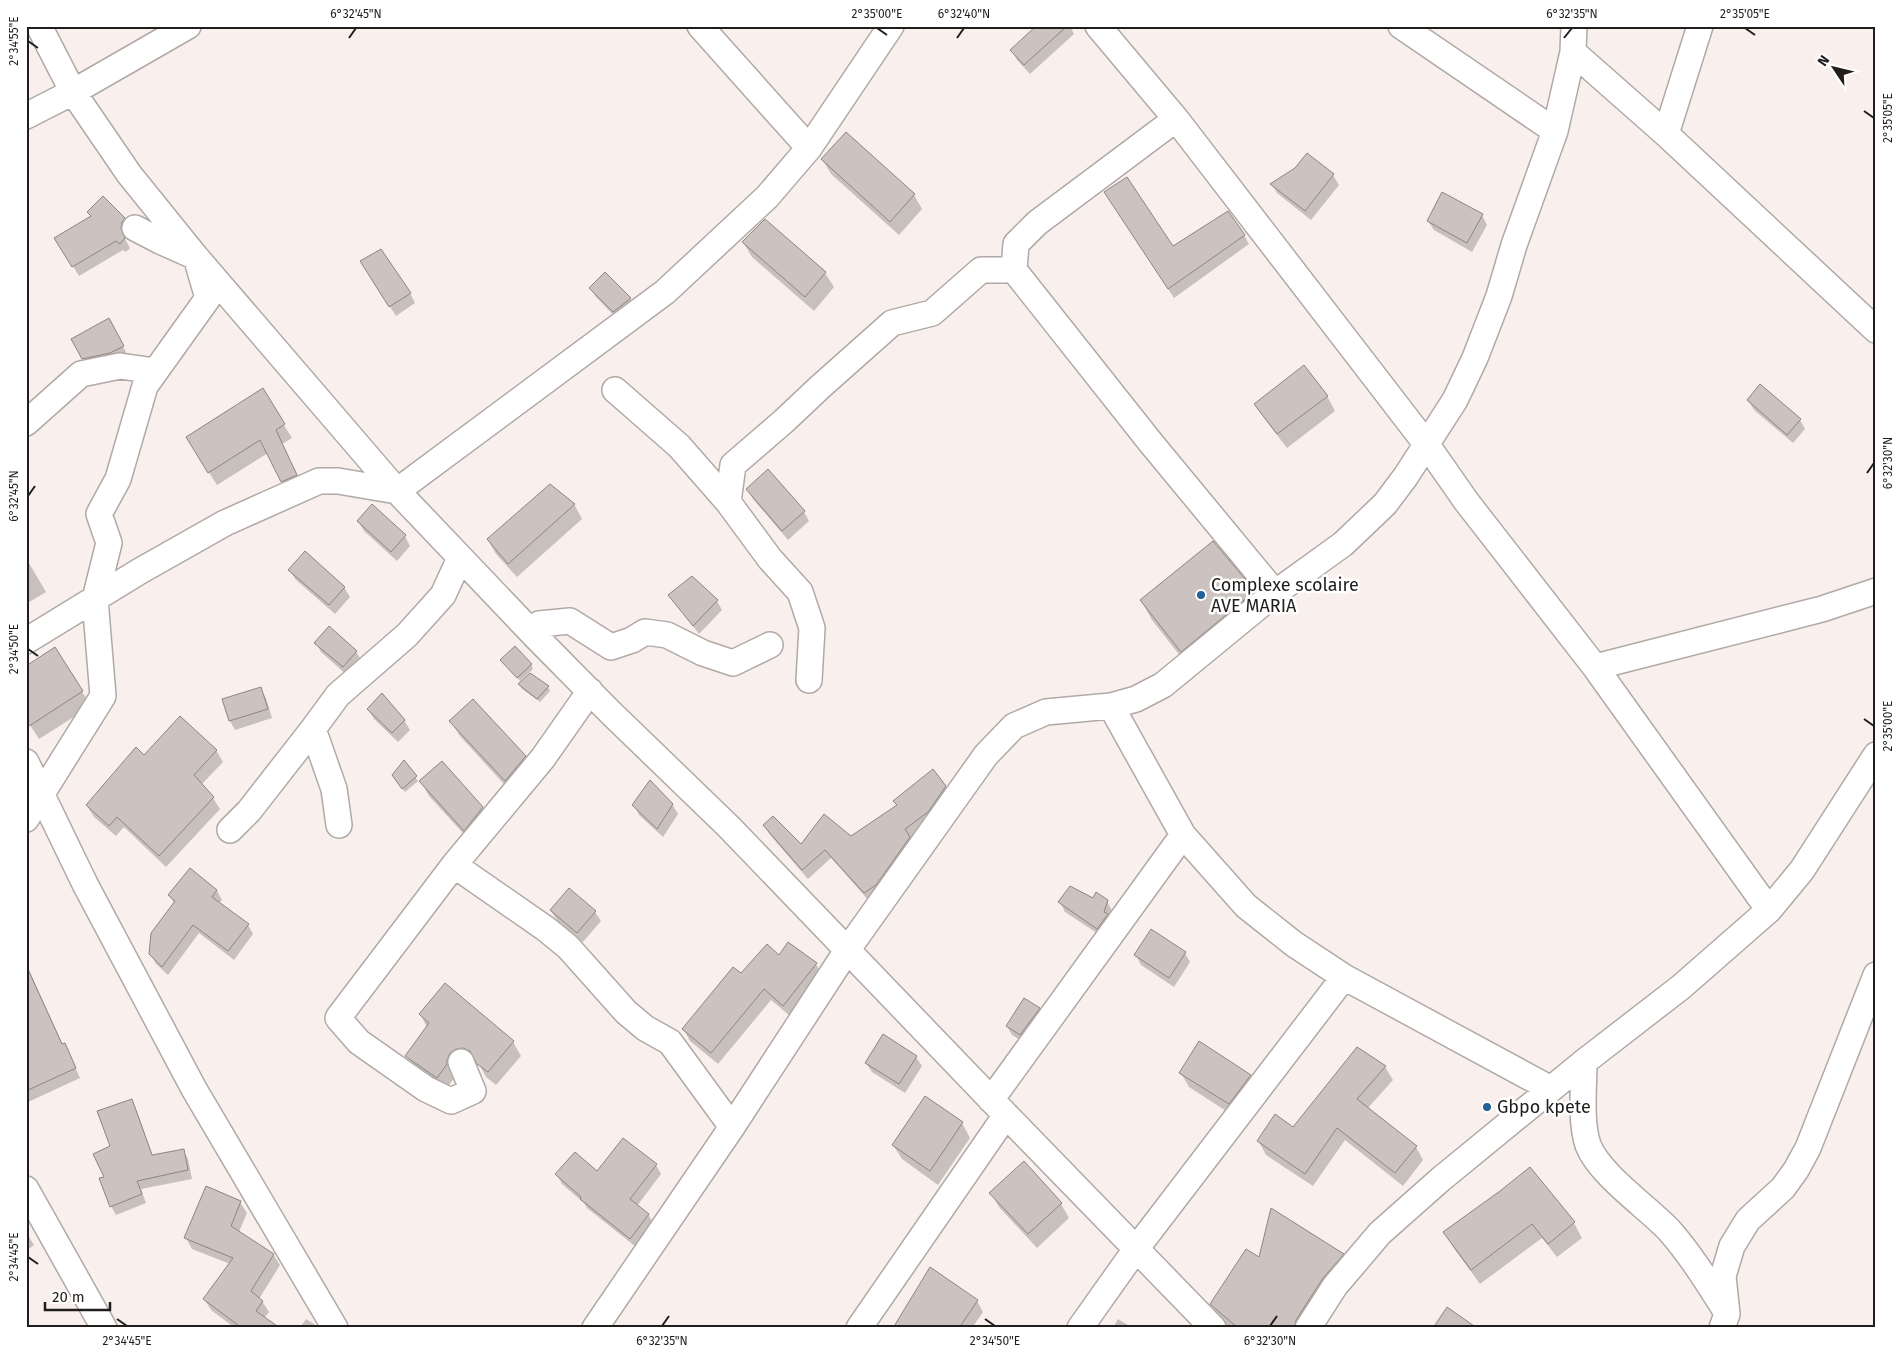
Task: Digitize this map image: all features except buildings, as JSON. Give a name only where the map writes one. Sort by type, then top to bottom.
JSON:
[{"type":"street","points":[[39,26],[73,92],[129,174],[196,257],[397,491],[536,637],[729,826],[1213,1328]]},
{"type":"street","points":[[26,116],[73,92],[188,26]]},
{"type":"street","points":[[700,26],[809,148]]},
{"type":"street","points":[[26,641],[140,571],[225,523],[319,481],[338,481],[397,491],[665,292],[767,197],[809,148],[891,26]]},
{"type":"street","points":[[1098,26],[1176,119],[1427,446],[1466,501],[1595,667],[1770,910]]},
{"type":"street","points":[[1401,26],[1555,131]]},
{"type":"street","points":[[595,1328],[732,1126],[848,949],[986,755],[1014,726],[1046,712],[1110,706],[1136,699],[1163,685],[1275,593],[1343,544],[1385,504],[1427,446],[1455,400],[1475,358],[1499,296],[1514,245],[1555,131],[1573,52],[1574,26]]},
{"type":"street","points":[[1666,134],[1700,26]]},
{"type":"street","points":[[1573,52],[1666,134],[1876,330]]},
{"type":"street","points":[[1176,119],[1037,223],[1016,244],[1014,270],[1151,443],[1275,593]]},
{"type":"street","points":[[26,819],[103,696],[95,599],[109,542],[99,514],[118,479],[145,386],[208,298],[196,257],[135,228]]},
{"type":"street","points":[[728,502],[733,465],[892,323],[932,314],[981,270],[1014,270]]},
{"type":"street","points":[[26,422],[81,374],[120,366],[155,371]]},
{"type":"street","points":[[615,390],[678,446],[728,502],[770,559],[800,592],[812,628],[809,680]]},
{"type":"street","points":[[230,830],[249,811],[338,696],[407,635],[444,594],[460,558]]},
{"type":"street","points":[[1595,667],[1822,609],[1876,591]]},
{"type":"street","points":[[536,637],[539,624],[570,621],[611,647],[632,640],[645,632],[666,635],[703,653],[733,664],[770,645]]},
{"type":"street","points":[[461,1062],[473,1091],[451,1101],[426,1089],[359,1042],[338,1018],[454,864],[543,758],[590,691]]},
{"type":"street","points":[[1110,706],[1183,834],[1246,906],[1294,944],[1344,977],[1551,1089]]},
{"type":"street","points":[[314,729],[334,789],[339,825]]},
{"type":"street","points":[[1308,1328],[1335,1286],[1380,1233],[1441,1179],[1584,1062],[1681,987],[1770,910],[1802,870],[1876,755]]},
{"type":"street","points":[[26,762],[85,884],[194,1089],[336,1328]]},
{"type":"street","points":[[859,1328],[999,1108],[1183,834]]},
{"type":"street","points":[[454,864],[546,929],[568,947],[626,1012],[646,1028],[670,1042],[732,1126]]},
{"type":"street","points":[[1729,1323],[1723,1276],[1732,1246],[1748,1220],[1783,1188],[1808,1148],[1876,975]]},
{"type":"street","points":[[1080,1328],[1136,1249],[1344,977]]},
{"type":"street","points":[[1584,1062],[1584,1127],[1588,1146],[1599,1164],[1667,1229],[1693,1259],[1729,1323]]},
{"type":"street","points":[[26,1189],[104,1328]]},
{"type":"place","name":"Complexe scolaire AVE MARIA","points":[[1201,595]]},
{"type":"place","name":"Gbpo kpete","points":[[1487,1107]]}]
